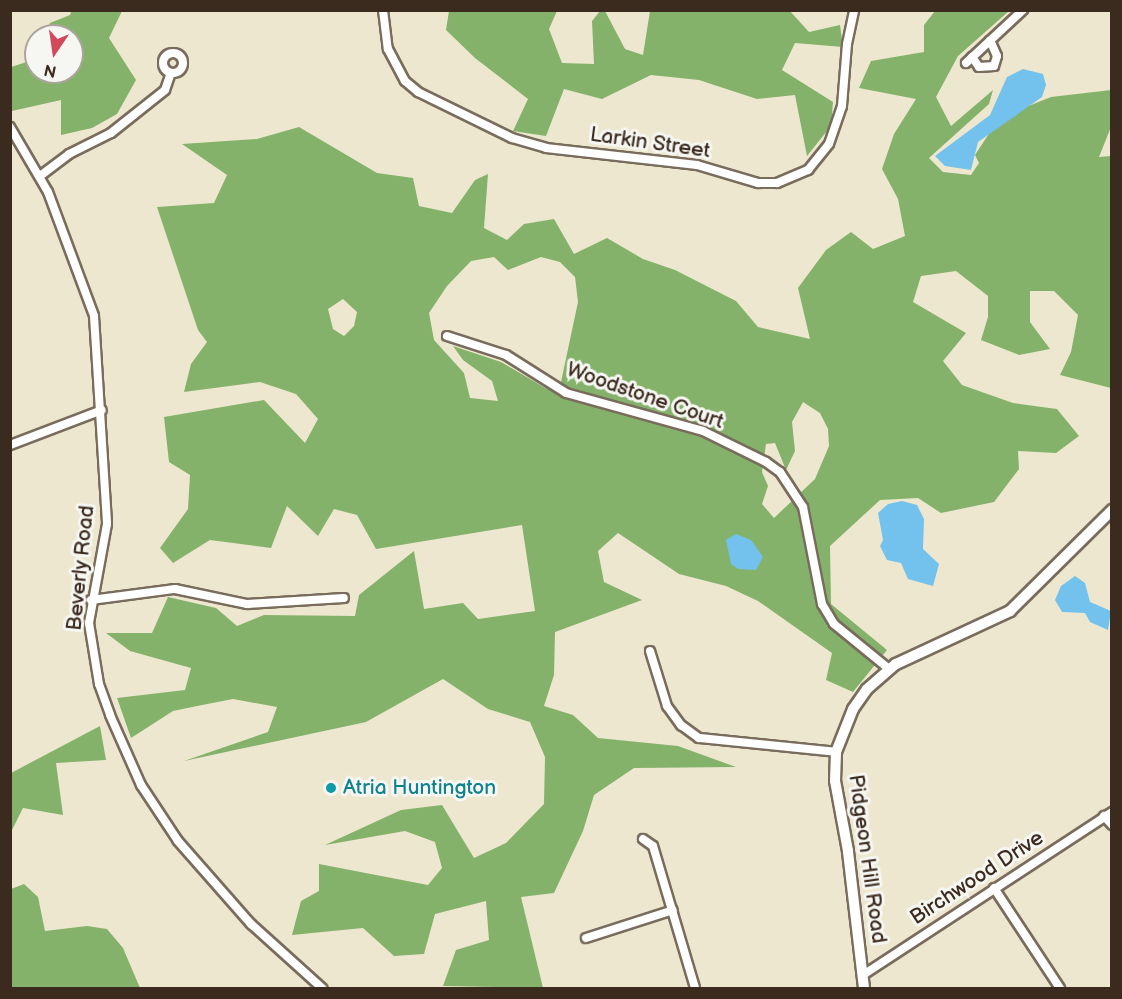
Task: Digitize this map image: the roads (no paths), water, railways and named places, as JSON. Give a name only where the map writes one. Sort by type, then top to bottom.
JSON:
[{"type":"street","name":"Larkin Street","points":[[383,10],[388,49],[405,81],[418,92],[512,138],[546,148],[697,165],[758,183],[777,183],[808,170],[829,144],[842,106],[847,44],[854,10]]},
{"type":"street","points":[[990,40],[997,56],[994,66],[985,70],[969,60],[990,40],[1023,10]]},
{"type":"street","points":[[40,176],[69,154],[111,133],[165,90],[171,73]]},
{"type":"street","name":"Beverly Road","points":[[10,127],[40,176],[89,295],[102,410],[106,531],[91,600],[89,623],[99,684],[120,741],[152,802],[178,841],[251,924],[322,988]]},
{"type":"street","name":"Woodstone Court","points":[[447,336],[506,355],[566,393],[703,431],[766,462],[786,480],[803,507],[822,604],[834,624],[889,669]]},
{"type":"street","points":[[10,445],[102,410]]},
{"type":"street","name":"Pidgeon Hill Road","points":[[864,988],[835,781],[836,752],[853,709],[889,669],[1010,611],[1112,510]]},
{"type":"street","points":[[91,600],[175,589],[247,604],[344,598]]},
{"type":"street","points":[[650,651],[667,706],[681,725],[699,738],[836,752]]},
{"type":"street","points":[[1108,814],[1112,825]]},
{"type":"street","name":"Birchwood Drive","points":[[863,975],[1108,814]]},
{"type":"street","points":[[643,838],[653,846],[695,988]]},
{"type":"street","points":[[994,888],[1060,988]]},
{"type":"street","points":[[586,938],[673,910]]},
{"type":"water","points":[[1023,69],[1043,74],[1046,85],[1042,97],[978,142],[971,170],[945,166],[935,156],[990,115],[1007,77]]},
{"type":"water","points":[[902,501],[917,505],[924,519],[923,549],[939,564],[933,586],[908,579],[901,563],[887,560],[880,546],[883,540],[878,513],[888,504]]},
{"type":"water","points":[[736,534],[751,540],[763,557],[756,570],[738,569],[731,564],[726,540]]},
{"type":"water","points":[[1075,576],[1085,583],[1090,602],[1111,611],[1108,630],[1090,622],[1085,613],[1062,612],[1055,600],[1061,586]]},
{"type":"place","name":"Atria Huntington","points":[[331,788]]}]
